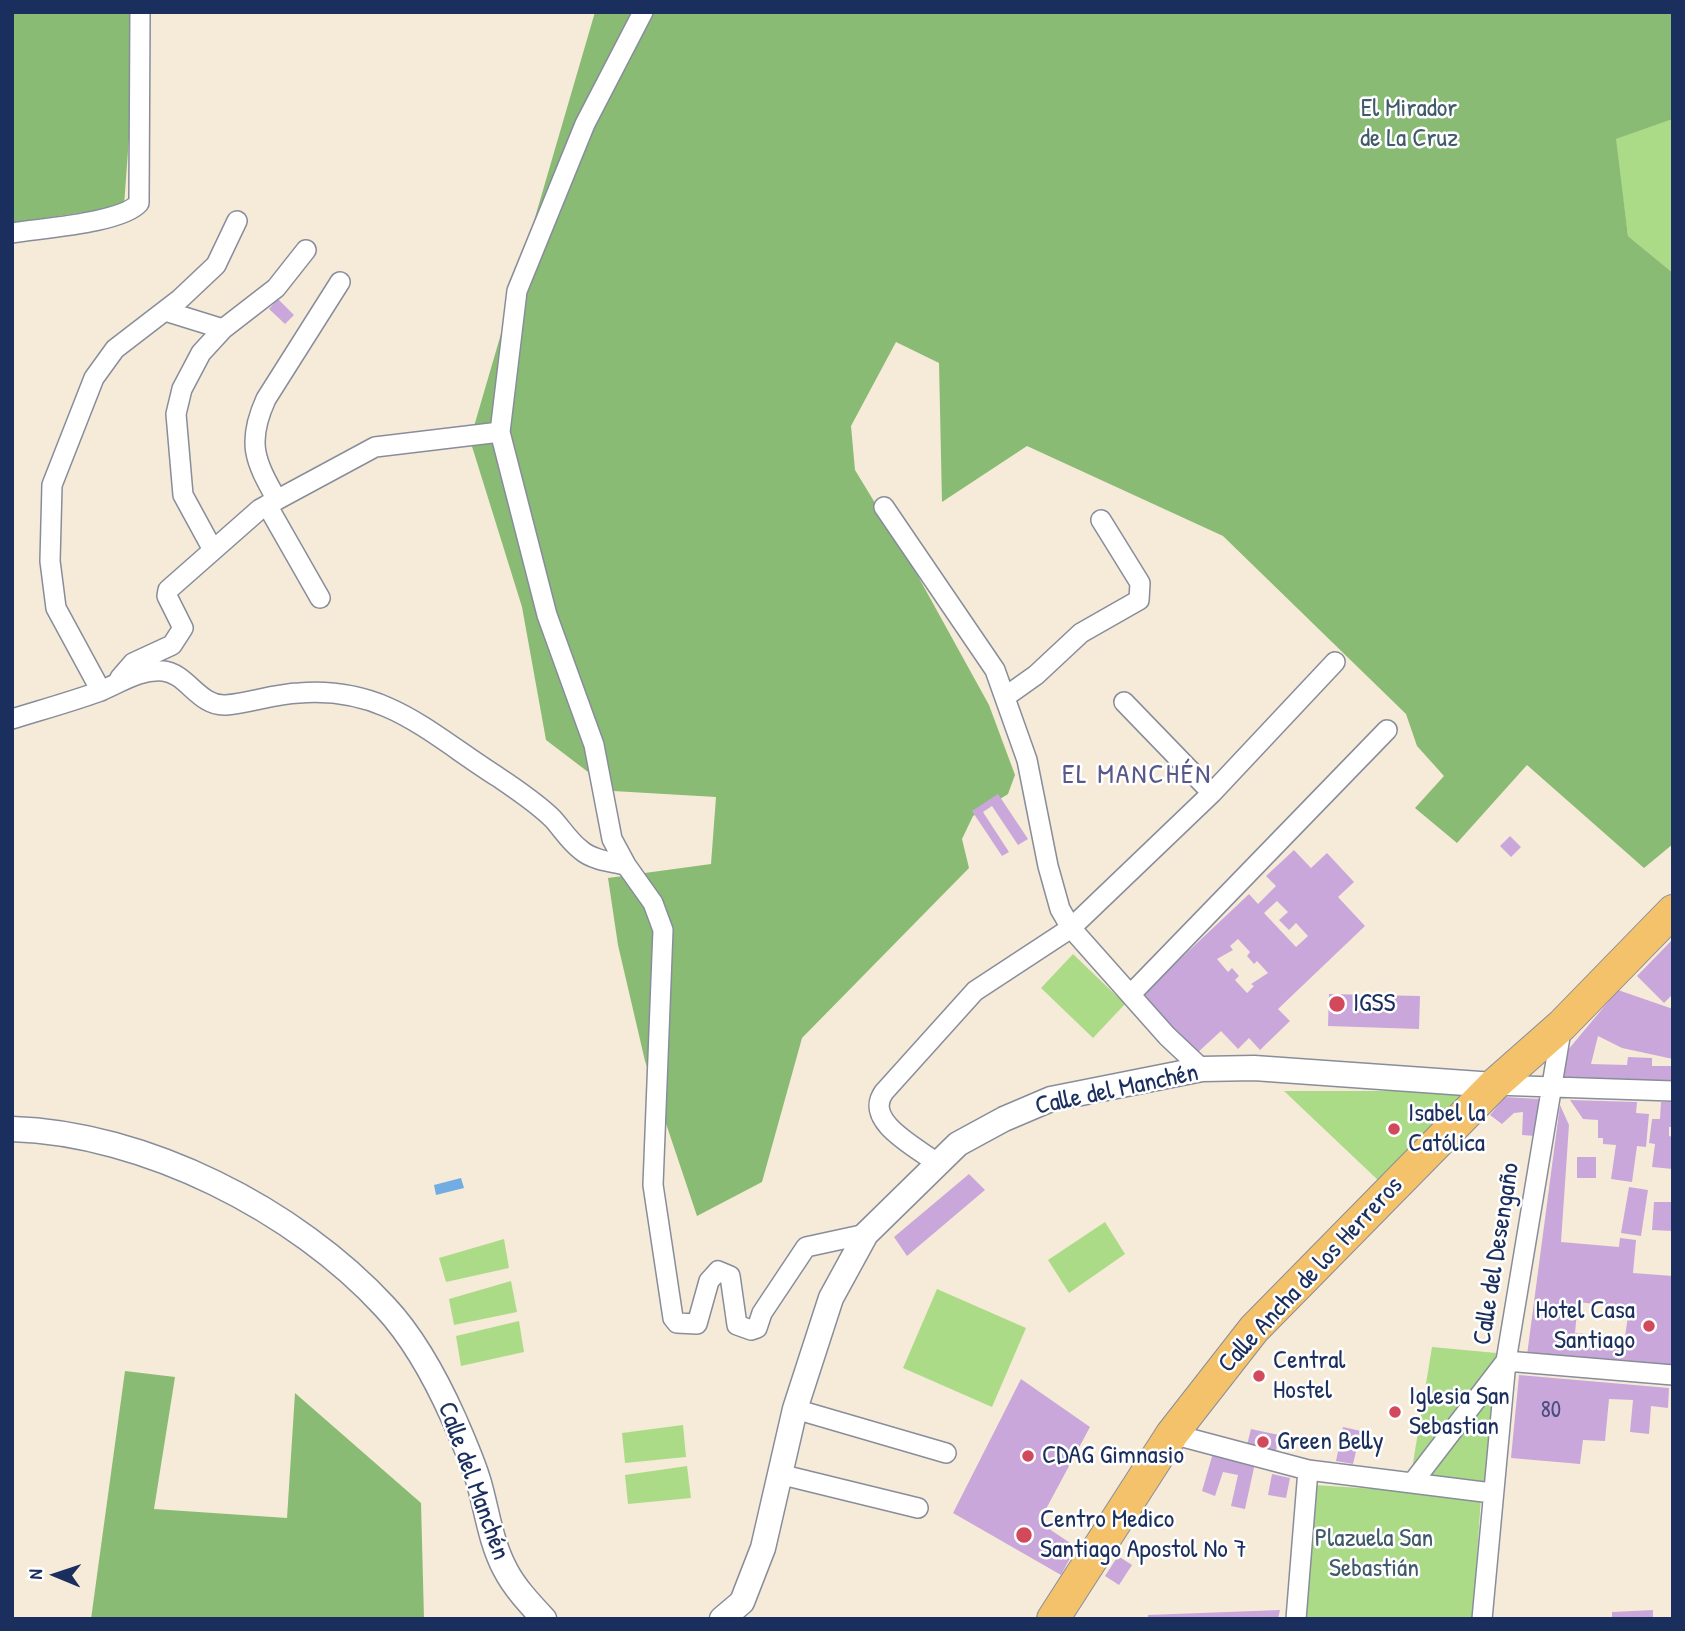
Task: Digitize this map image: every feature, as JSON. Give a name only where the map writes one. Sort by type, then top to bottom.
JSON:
[{"type":"main road","points":[[1494,1085],[1562,1025],[1673,911]]},
{"type":"main road","name":"Calle Ancha de los Herreros","points":[[1053,1619],[1172,1434],[1254,1329],[1494,1085]]},
{"type":"street","points":[[12,233],[101,218],[133,210],[139,203],[140,12]]},
{"type":"street","points":[[643,12],[585,124],[517,291],[500,432],[547,615],[594,745],[612,839],[626,865],[653,903],[663,930],[653,1185],[673,1318],[677,1324],[697,1324],[709,1281],[718,1271],[730,1276],[737,1325],[751,1330],[757,1328],[762,1313],[806,1247],[866,1234]]},
{"type":"street","points":[[109,686],[56,608],[50,561],[52,485],[94,378],[115,349],[165,311],[216,265],[237,221]]},
{"type":"street","points":[[212,550],[183,495],[176,453],[176,414],[181,389],[201,354],[223,328],[276,288],[306,250]]},
{"type":"street","points":[[320,598],[272,503],[255,458],[257,420],[266,399],[340,282]]},
{"type":"street","points":[[165,311],[223,328]]},
{"type":"street","points":[[109,686],[133,663],[172,645],[179,636],[183,628],[167,596],[168,590],[212,550],[272,503],[375,447],[500,432]]},
{"type":"street","points":[[884,507],[995,670],[1027,760],[1048,866],[1060,909],[1071,928],[1167,1036],[1202,1069]]},
{"type":"street","points":[[1005,697],[1036,675],[1081,633],[1139,600],[1140,583],[1101,520]]},
{"type":"street","points":[[937,1163],[885,1122],[877,1111],[878,1100],[975,991],[1071,928],[1212,793],[1335,662]]},
{"type":"street","points":[[12,719],[147,671],[164,671],[180,677],[209,701],[224,706],[265,696],[301,692],[333,692],[369,699],[404,713],[518,791],[551,817],[582,851],[626,865]]},
{"type":"street","points":[[1124,702],[1212,793]]},
{"type":"street","points":[[1132,994],[1387,730]]},
{"type":"street","name":"Calle del Desengaño","points":[[1482,1619],[1506,1362],[1562,1025]]},
{"type":"street","name":"Calle del Manchén","points":[[722,1619],[742,1602],[763,1548],[795,1409],[831,1298],[866,1234],[937,1163],[981,1131],[1052,1099],[1202,1069],[1254,1068],[1494,1085]]},
{"type":"street","points":[[1494,1085],[1673,1091]]},
{"type":"street","name":"Calle del Manchén","points":[[12,1129],[40,1130],[91,1139],[214,1183],[295,1228],[341,1265],[387,1308],[427,1367],[454,1419],[478,1479],[505,1570],[544,1619]]},
{"type":"street","points":[[1413,1482],[1506,1362],[1673,1376]]},
{"type":"street","points":[[795,1409],[946,1453]]},
{"type":"street","points":[[1172,1434],[1308,1470],[1360,1479],[1413,1482],[1492,1493]]},
{"type":"street","points":[[1296,1619],[1308,1470]]},
{"type":"street","points":[[779,1474],[918,1508]]},
{"type":"green space","points":[[12,12],[131,12],[131,110],[124,206],[12,223]]},
{"type":"green space","name":"El Mirador de La Cruz","points":[[595,12],[1673,12],[1673,119],[1616,139],[1628,236],[1673,273],[1673,844],[1644,868],[1527,765],[1457,843],[1415,808],[1444,776],[1417,746],[1406,714],[1223,536],[1027,446],[942,502],[939,363],[896,342],[851,426],[855,470],[903,549],[989,705],[1015,775],[1008,794],[973,816],[962,839],[969,868],[802,1038],[762,1182],[697,1216],[645,1061],[618,945],[608,878],[711,864],[716,797],[613,791],[546,740],[522,607],[470,440]]},
{"type":"green space","points":[[1673,119],[1673,273],[1628,236],[1615,139]]},
{"type":"green space","points":[[1073,954],[1125,1004],[1093,1038],[1041,988]]},
{"type":"green space","points":[[1284,1091],[1480,1091],[1380,1182]]},
{"type":"green space","points":[[1105,1222],[1125,1254],[1069,1293],[1048,1260]]},
{"type":"green space","points":[[504,1239],[509,1268],[446,1282],[439,1258]]},
{"type":"green space","points":[[511,1281],[517,1312],[454,1325],[449,1299]]},
{"type":"green space","points":[[937,1289],[1026,1328],[992,1407],[903,1368]]},
{"type":"green space","points":[[519,1321],[524,1352],[461,1366],[456,1336]]},
{"type":"green space","points":[[1432,1347],[1507,1354],[1411,1475]]},
{"type":"green space","points":[[125,1371],[175,1377],[154,1509],[287,1518],[295,1393],[421,1503],[424,1619],[91,1619]]},
{"type":"green space","points":[[1500,1377],[1485,1487],[1423,1479]]},
{"type":"green space","points":[[683,1425],[686,1457],[625,1463],[622,1433]]},
{"type":"green space","points":[[687,1466],[691,1498],[628,1504],[625,1475]]},
{"type":"green space","name":"Plazuela San Sebastián","points":[[1315,1485],[1481,1496],[1473,1619],[1303,1619]]},
{"type":"water","points":[[461,1178],[464,1188],[436,1195],[434,1185]]},
{"type":"building","points":[[278,299],[294,315],[285,324],[269,309]]},
{"type":"building","points":[[998,794],[1028,839],[1018,845],[992,806],[983,812],[1009,852],[1002,856],[972,811]]},
{"type":"building","points":[[1510,836],[1521,847],[1511,857],[1500,846]]},
{"type":"building","points":[[1294,850],[1311,868],[1327,853],[1354,882],[1338,897],[1365,926],[1278,1009],[1290,1021],[1260,1050],[1249,1038],[1238,1049],[1221,1031],[1196,1054],[1141,996],[1249,894],[1258,904],[1276,886],[1266,876]],"holes":[[[1277,901],[1288,912],[1279,920],[1289,930],[1296,923],[1308,936],[1296,947],[1264,913]],[[1238,939],[1250,952],[1247,956],[1254,964],[1257,961],[1268,973],[1251,984],[1254,986],[1247,993],[1235,980],[1239,976],[1232,968],[1228,972],[1217,959],[1233,950],[1230,946]]]},
{"type":"building","points":[[1673,939],[1673,994],[1664,1003],[1637,976]]},
{"type":"building","points":[[1618,990],[1673,1009],[1673,1059],[1622,1048],[1598,1036],[1591,1064],[1627,1065],[1628,1057],[1652,1058],[1652,1066],[1673,1066],[1673,1083],[1562,1081],[1567,1051]]},
{"type":"building","points":[[1329,994],[1420,996],[1419,1029],[1328,1026]]},
{"type":"building","points":[[1505,1097],[1539,1099],[1536,1136],[1522,1135],[1523,1112],[1514,1113],[1502,1124],[1490,1115]]},
{"type":"building","points":[[1570,1100],[1637,1102],[1636,1113],[1649,1114],[1646,1147],[1637,1146],[1632,1182],[1611,1179],[1616,1145],[1603,1144],[1603,1138],[1598,1138],[1598,1120],[1583,1119]]},
{"type":"building","points":[[1661,1102],[1673,1102],[1673,1127],[1669,1127],[1669,1136],[1673,1137],[1673,1169],[1652,1167],[1655,1144],[1649,1143],[1652,1119],[1660,1119]]},
{"type":"building","points":[[1560,1105],[1569,1125],[1561,1242],[1619,1247],[1620,1238],[1636,1240],[1633,1273],[1673,1276],[1673,1367],[1527,1355]],"holes":[[[1578,1302],[1629,1308],[1625,1337],[1575,1333]]]},
{"type":"building","points":[[1577,1157],[1596,1157],[1596,1178],[1577,1178]]},
{"type":"building","points":[[969,1174],[985,1190],[907,1256],[894,1237]]},
{"type":"building","points":[[1629,1187],[1648,1190],[1641,1236],[1621,1233]]},
{"type":"building","points":[[1654,1202],[1673,1202],[1673,1231],[1652,1230]]},
{"type":"building","points":[[1519,1375],[1669,1388],[1668,1408],[1651,1406],[1649,1434],[1630,1432],[1633,1400],[1609,1399],[1605,1441],[1583,1440],[1580,1464],[1511,1458]]},
{"type":"building","name":"CDAG Gimnasio","points":[[1021,1379],[1090,1427],[1039,1522],[1076,1547],[1061,1575],[953,1513]]},
{"type":"building","points":[[1343,1427],[1361,1431],[1353,1464],[1336,1461]]},
{"type":"building","name":"Green Belly","points":[[1251,1429],[1279,1435],[1275,1455],[1246,1449]]},
{"type":"building","points":[[1213,1453],[1255,1463],[1245,1509],[1231,1506],[1238,1475],[1223,1472],[1215,1496],[1202,1491]]},
{"type":"building","points":[[1272,1474],[1290,1478],[1286,1498],[1268,1495]]},
{"type":"building","points":[[1118,1556],[1132,1565],[1119,1585],[1105,1576]]},
{"type":"building","points":[[1280,1610],[1278,1619],[1148,1619],[1148,1615]]},
{"type":"building","points":[[1653,1610],[1653,1619],[1612,1619],[1612,1612]]},
{"type":"place","name":"IGSS","points":[[1337,1004]]},
{"type":"place","name":"Isabel la Católica","points":[[1394,1129]]},
{"type":"place","name":"Hotel Casa Santiago","points":[[1649,1326]]},
{"type":"place","name":"Central Hostel","points":[[1259,1376]]},
{"type":"place","name":"Iglesia San Sebastian","points":[[1395,1412]]},
{"type":"place","name":"Green Belly","points":[[1263,1442]]},
{"type":"place","name":"CDAG Gimnasio","points":[[1028,1456]]},
{"type":"place","name":"Centro Medico Santiago Apostol No 7","points":[[1024,1535]]},
{"type":"district","name":"EL MANCHÉN","points":[[1137,776]]}]
